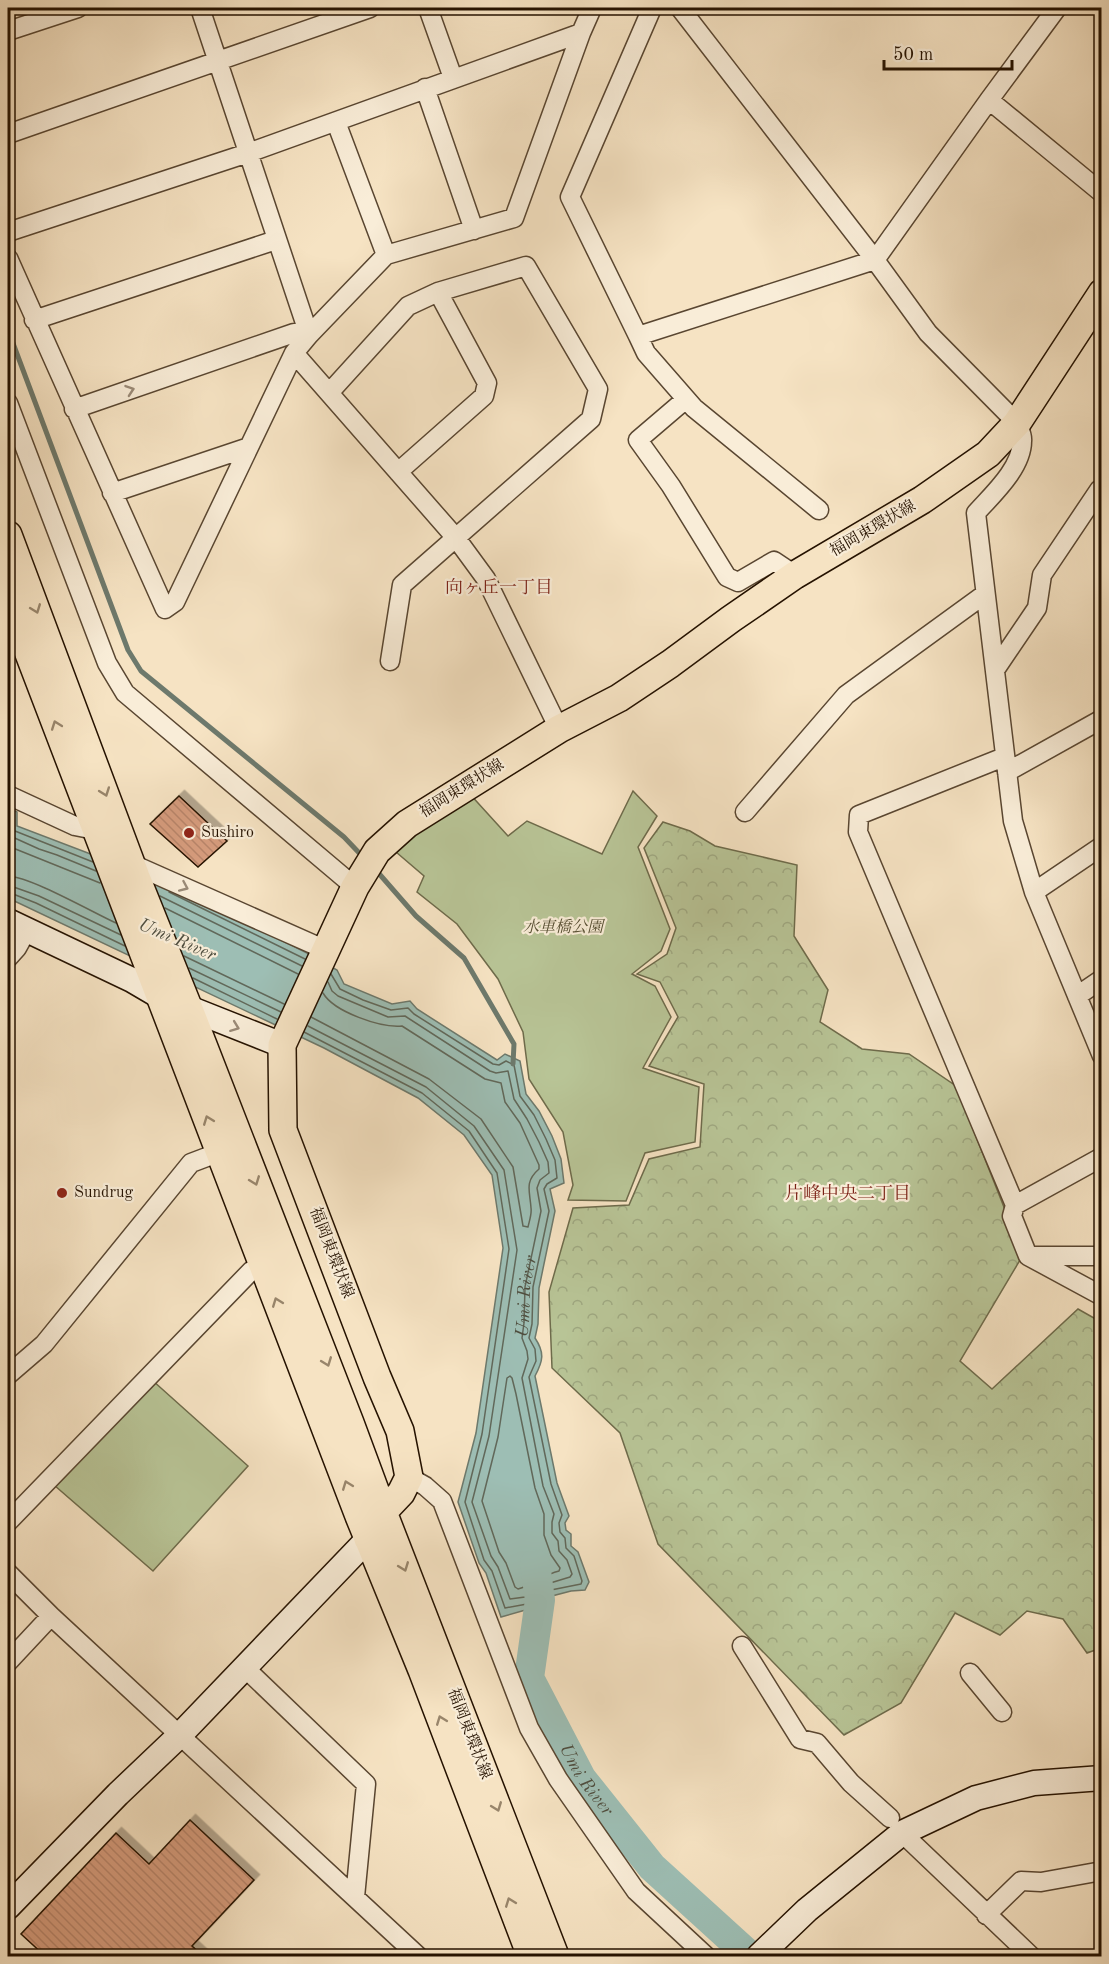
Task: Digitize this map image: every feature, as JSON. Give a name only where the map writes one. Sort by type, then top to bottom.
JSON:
[{"type":"main road","name":"福岡東環状線","points":[[409,1477],[400,1431],[377,1377],[283,1130],[284,1039],[358,883],[377,851],[407,824],[559,729],[619,698],[795,575],[922,501],[988,454],[1017,423],[1101,293]]},
{"type":"main road","points":[[8,535],[173,999]]},
{"type":"main road","points":[[8,599],[95,830],[124,866]]},
{"type":"main road","name":"福岡東環状線","points":[[173,999],[220,1152],[531,1956]]},
{"type":"main road","name":"福岡東環状線","points":[[173,999],[350,1423],[555,1956]]},
{"type":"main road","points":[[368,1539],[383,1512],[401,1493],[409,1477]]},
{"type":"street","points":[[8,31],[78,8]]},
{"type":"street","points":[[200,8],[309,335]]},
{"type":"street","points":[[8,134],[370,8]]},
{"type":"street","points":[[428,8],[453,78]]},
{"type":"street","points":[[8,258],[165,609],[175,602],[294,353],[309,335],[386,255],[514,218],[592,8]]},
{"type":"street","points":[[652,8],[570,197],[646,353],[694,408],[819,510]]},
{"type":"street","points":[[680,8],[875,260],[928,333],[1017,423],[1023,439],[1017,460],[1004,482],[975,513],[1013,821],[1034,892],[1101,1056]]},
{"type":"street","points":[[638,336],[875,260],[1057,8]]},
{"type":"street","points":[[8,232],[248,153],[581,33]]},
{"type":"street","points":[[425,88],[474,230]]},
{"type":"street","points":[[989,100],[1101,193]]},
{"type":"street","points":[[336,122],[386,255]]},
{"type":"street","points":[[34,320],[276,240]]},
{"type":"street","points":[[329,393],[408,306],[438,292],[526,266],[598,389],[591,419],[402,585],[390,661]]},
{"type":"street","points":[[398,472],[484,396],[487,383],[438,292]]},
{"type":"street","points":[[74,409],[294,333],[309,335]]},
{"type":"street","points":[[294,353],[456,538],[486,579],[559,729]]},
{"type":"street","points":[[686,399],[638,440],[671,486],[727,577],[738,582],[774,561],[795,575]]},
{"type":"street","points":[[8,403],[107,663],[125,693],[358,883]]},
{"type":"street","points":[[112,493],[249,447]]},
{"type":"street","points":[[994,670],[1037,608],[1042,575],[1101,490]]},
{"type":"street","points":[[745,812],[846,695],[985,594]]},
{"type":"street","points":[[1101,719],[1006,765],[859,815],[858,832],[1015,1205],[1012,1216],[1028,1256],[1101,1296]]},
{"type":"street","points":[[8,795],[75,826],[95,830]]},
{"type":"street","points":[[1034,892],[1101,846]]},
{"type":"street","points":[[124,866],[324,954]]},
{"type":"street","points":[[8,958],[17,948],[17,925],[173,999],[284,1039]]},
{"type":"street","points":[[1077,996],[1101,979]]},
{"type":"street","points":[[8,1375],[44,1344],[191,1163],[220,1152]]},
{"type":"street","points":[[1015,1205],[1101,1157]]},
{"type":"street","points":[[1028,1256],[1101,1256]]},
{"type":"street","points":[[8,1522],[251,1271],[263,1265]]},
{"type":"street","points":[[409,1477],[425,1486],[442,1501],[529,1728],[558,1779],[636,1891],[706,1956]]},
{"type":"street","points":[[8,1907],[118,1794],[180,1736],[368,1539]]},
{"type":"street","points":[[8,1573],[51,1616],[414,1955]]},
{"type":"street","points":[[8,1662],[51,1616]]},
{"type":"street","points":[[742,1646],[800,1739],[817,1743],[851,1783],[1031,1956]]},
{"type":"street","points":[[245,1668],[366,1784],[355,1898]]},
{"type":"street","points":[[970,1673],[1002,1712]]},
{"type":"street","points":[[759,1956],[896,1825],[976,1798],[1034,1783],[1101,1778]]},
{"type":"street","points":[[986,1915],[1021,1881],[1041,1882],[1101,1871]]},
{"type":"green space","name":"水車橋公園","points":[[633,791],[657,816],[638,847],[670,929],[661,951],[632,974],[655,986],[671,1017],[643,1068],[699,1087],[695,1142],[645,1153],[626,1201],[568,1200],[573,1185],[563,1132],[529,1079],[523,1032],[498,979],[457,924],[417,892],[424,876],[396,852],[418,827],[468,792],[508,836],[527,821],[602,854]]},
{"type":"green space","points":[[663,822],[690,831],[715,846],[797,865],[794,936],[828,990],[820,1022],[862,1049],[909,1054],[956,1086],[1023,1255],[960,1361],[992,1389],[1078,1309],[1101,1322],[1101,1648],[1087,1653],[1063,1619],[1027,1611],[1000,1635],[955,1613],[901,1703],[844,1735],[658,1544],[620,1433],[552,1368],[549,1292],[573,1208],[629,1205],[649,1159],[700,1147],[704,1084],[649,1066],[678,1017],[660,982],[637,974],[667,954],[676,928],[644,848]]},
{"type":"green space","points":[[152,1380],[248,1466],[153,1571],[54,1485]]},
{"type":"water","points":[[8,808],[17,812],[17,826],[164,882],[337,970],[344,984],[392,1004],[410,1001],[417,1009],[497,1060],[505,1054],[520,1061],[526,1094],[539,1111],[552,1136],[561,1159],[564,1183],[550,1189],[555,1211],[539,1288],[538,1324],[535,1338],[542,1357],[535,1376],[557,1483],[569,1516],[565,1523],[566,1530],[571,1534],[571,1546],[578,1552],[589,1582],[585,1590],[552,1596],[548,1601],[529,1609],[501,1617],[458,1502],[476,1433],[503,1248],[492,1175],[464,1135],[418,1098],[324,1048],[8,898]]},
{"type":"building","name":"Sushiro","points":[[179,796],[227,841],[198,867],[150,824]]},
{"type":"building","points":[[190,1820],[254,1880],[192,1946],[203,1956],[45,1956],[21,1934],[116,1833],[149,1864]]},
{"type":"waterway","points":[[8,330],[128,650],[141,671],[344,837],[364,858]]},
{"type":"waterway","points":[[375,869],[416,916],[464,958],[514,1044],[513,1064]]},
{"type":"waterway","name":"Umi River","points":[[535,1564],[540,1600],[529,1678],[581,1778],[652,1867],[750,1956]]},
{"type":"place","name":"Sushiro","points":[[189,833]]},
{"type":"place","name":"Sundrug","points":[[62,1193]]},
{"type":"district","name":"向ヶ丘一丁目","points":[[499,588]]},
{"type":"district","name":"片峰中央二丁目","points":[[848,1194]]}]
